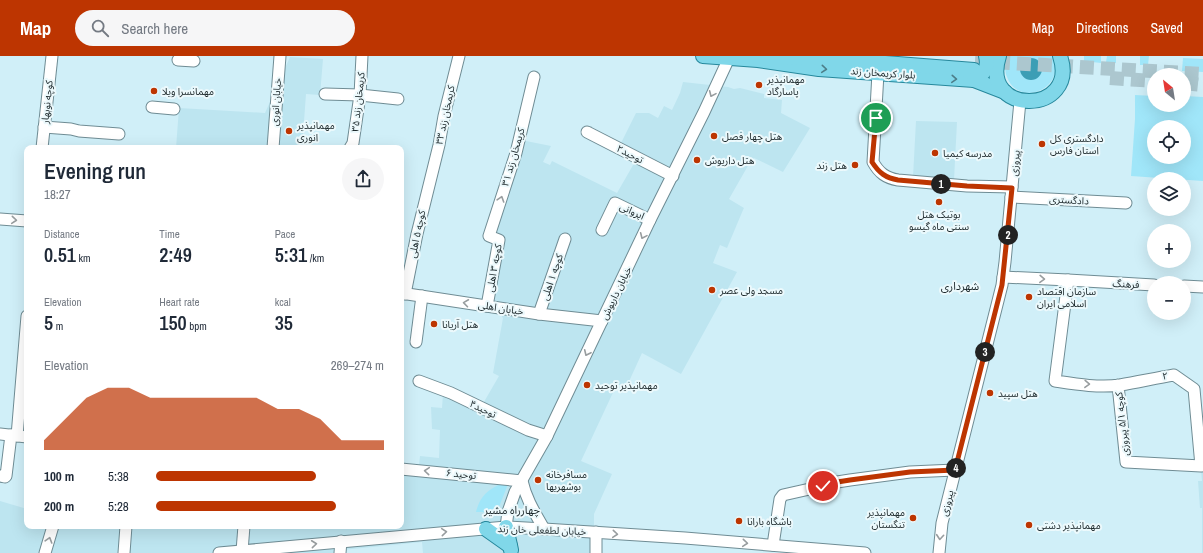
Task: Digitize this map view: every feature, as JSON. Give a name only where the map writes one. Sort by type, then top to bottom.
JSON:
[{"type":"main road","name":"بلوار کریمخان زند","points":[[703,56],[758,60],[819,69],[878,73],[977,67]]},
{"type":"main road","name":"بلوار کریمخان زند","points":[[912,56],[977,67],[1012,97],[1020,101]]},
{"type":"main road","points":[[999,56],[997,75],[1000,84],[1006,92]]},
{"type":"main road","points":[[1020,101],[1036,101],[1045,98],[1053,92],[1062,76],[1063,69],[1060,56]]},
{"type":"main road","name":"بلوار کریمخان زند","points":[[758,60],[809,57],[977,67]]},
{"type":"main road","points":[[506,527],[511,549]]},
{"type":"main road","points":[[486,529],[511,549]]},
{"type":"street","name":"کوچه نوبهار","points":[[42,145],[52,56]]},
{"type":"street","name":"خیابان انوری","points":[[273,145],[280,56]]},
{"type":"street","name":"کریمخان زند ۳۵","points":[[352,145],[360,95],[362,56]]},
{"type":"street","name":"کریمخان زند ۳۳","points":[[431,175],[459,56]]},
{"type":"street","name":"خیابان داریوش","points":[[506,527],[508,512],[515,492],[547,436],[729,58]]},
{"type":"street","points":[[178,60],[194,61]]},
{"type":"street","name":"دادگستری","points":[[878,73],[872,162],[882,175],[898,180],[1126,203]]},
{"type":"street","name":"کریمخان زند ۳۱","points":[[489,236],[516,153],[534,77]]},
{"type":"street","points":[[325,94],[360,95],[398,99]]},
{"type":"street","name":"پیروزی","points":[[939,553],[942,523],[1003,277],[1020,101]]},
{"type":"street","points":[[152,107],[174,109]]},
{"type":"street","points":[[44,127],[119,134]]},
{"type":"street","name":"توحید۲","points":[[587,132],[673,176]]},
{"type":"street","name":"کوچه ۵ اهلی","points":[[404,290],[431,175]]},
{"type":"street","name":"ایروانی","points":[[602,230],[614,203],[650,220]]},
{"type":"street","points":[[0,219],[24,221]]},
{"type":"street","name":"کوچه ۳ اهلی","points":[[487,306],[499,240],[489,236]]},
{"type":"street","name":"کوچه ۱ اهلی","points":[[539,314],[565,239]]},
{"type":"street","name":"فرهنگ","points":[[1003,277],[1147,285]]},
{"type":"street","name":"۲","points":[[1068,280],[1055,381],[1082,385],[1118,385],[1174,375],[1194,389],[1200,416],[1201,466],[1181,465]]},
{"type":"street","points":[[1191,286],[1203,287]]},
{"type":"street","name":"خیابان اهلی","points":[[404,294],[539,314],[602,321]]},
{"type":"street","points":[[416,342],[422,296]]},
{"type":"street","name":"توحید۴","points":[[419,381],[451,394],[528,430],[547,436]]},
{"type":"street","name":"کوچه ۵/۱ پیروزی","points":[[1118,385],[1126,462],[1181,465]]},
{"type":"street","points":[[0,476],[6,476],[14,436],[24,402]]},
{"type":"street","name":"۶ توحید","points":[[404,469],[522,481]]},
{"type":"street","points":[[773,545],[780,499],[783,495],[831,483],[850,480],[910,472],[955,470]]},
{"type":"street","points":[[522,481],[526,497],[544,528]]},
{"type":"street","name":"خیابان لطفعلی خان زند","points":[[220,553],[282,550],[341,541],[506,527],[544,528],[865,553]]},
{"type":"street","points":[[45,553],[52,529]]},
{"type":"street","points":[[124,553],[126,529]]},
{"type":"street","points":[[242,551],[244,529]]},
{"type":"street","points":[[596,532],[596,553]]},
{"type":"street","points":[[340,553],[341,541]]},
{"type":"shaded area","points":[[1009,56],[1052,56],[1055,67],[1053,77],[1048,85],[1040,90],[1031,93],[1021,92],[1013,87],[1005,72],[1005,66]]},
{"type":"shaded area","points":[[1084,56],[1101,56],[1101,63],[1084,61]]},
{"type":"shaded area","points":[[1107,56],[1116,56],[1116,63],[1106,62]]},
{"type":"shaded area","points":[[1140,56],[1149,56],[1148,65],[1140,65]]},
{"type":"shaded area","points":[[290,57],[323,59],[320,95],[306,94],[302,145],[176,145],[179,108],[265,113]]},
{"type":"shaded area","points":[[1031,58],[1039,61],[1042,69],[1039,77],[1031,80],[1023,77],[1020,69],[1023,61]]},
{"type":"shaded area","points":[[1183,58],[1203,59],[1203,72],[1191,71],[1191,68],[1182,68]]},
{"type":"shaded area","points":[[683,82],[734,89],[740,88],[764,94],[764,98],[782,100],[781,113],[810,128],[783,172],[754,158],[729,199],[744,208],[727,248],[720,245],[713,263],[737,272],[681,374],[642,353],[626,388],[617,384],[581,461],[612,474],[594,514],[594,553],[423,553],[422,542],[342,550],[342,553],[0,553],[0,501],[24,508],[24,529],[404,529],[404,465],[419,465],[420,456],[439,458],[440,430],[432,429],[431,407],[442,408],[443,394],[481,407],[499,376],[493,373],[503,318],[490,299],[500,242],[488,239],[521,140],[551,146],[543,162],[550,165],[552,161],[617,193],[636,160],[619,147],[636,113],[649,113],[658,118],[664,106],[672,110],[680,93]]},
{"type":"shaded area","points":[[1135,95],[1147,96],[1147,112],[1191,112],[1191,96],[1203,97],[1203,181],[1191,180],[1191,172],[1147,172],[1147,177],[1131,176]]},
{"type":"shaded area","name":"مدرسه کیمیا","points":[[916,121],[957,122],[954,180],[913,177]]},
{"type":"shaded area","points":[[1203,452],[1202,553],[1202,508],[1200,508],[1198,481],[1202,481],[1201,470]]},
{"type":"shaded area","points":[[500,484],[508,484],[497,512],[476,512],[482,498],[491,489]]},
{"type":"tunnel","points":[[975,61],[1203,74]]},
{"type":"tunnel","points":[[1110,78],[1147,81]]},
{"type":"tunnel","points":[[1191,84],[1203,85]]},
{"type":"place","name":"مهمانپذیر پاسارگاد","points":[[759,85]]},
{"type":"place","name":"مهمانسرا ویلا","points":[[154,91]]},
{"type":"place","name":"مهمانپذیر انوری","points":[[289,131]]},
{"type":"place","name":"هتل چهار فصل","points":[[714,136]]},
{"type":"place","name":"دادگستری کل استان فارس","points":[[1042,144]]},
{"type":"place","name":"مدرسه کیمیا","points":[[935,153]]},
{"type":"place","name":"هتل داریوش","points":[[697,160]]},
{"type":"place","name":"هتل زند","points":[[855,165]]},
{"type":"place","name":"بوتیک هتل سنتی ماه گیسو","points":[[939,202]]},
{"type":"place","name":"مسجد ولی عصر","points":[[712,290]]},
{"type":"place","name":"سازمان اقتصاد اسلامی ایران","points":[[1029,297]]},
{"type":"place","name":"هتل آریانا","points":[[434,324]]},
{"type":"place","name":"مهمانپذیر توحید","points":[[587,385]]},
{"type":"place","name":"هتل سپید","points":[[990,393]]},
{"type":"place","name":"مسافرخانه بوشهریها","points":[[538,480]]},
{"type":"place","name":"مهمانپذیر تنگستان","points":[[913,518]]},
{"type":"place","name":"باشگاه بارانا","points":[[739,521]]},
{"type":"place","name":"مهمانپذیر دشتی","points":[[1029,525]]},
{"type":"district","name":"شهرداری","points":[[960,286]]},
{"type":"district","name":"چهارراه مشیر","points":[[512,510]]},
{"type":"route","points":[[823,486],[831,483],[910,472],[955,470],[1002,285],[1012,188],[898,180],[882,175],[872,162],[876,118]]}]
